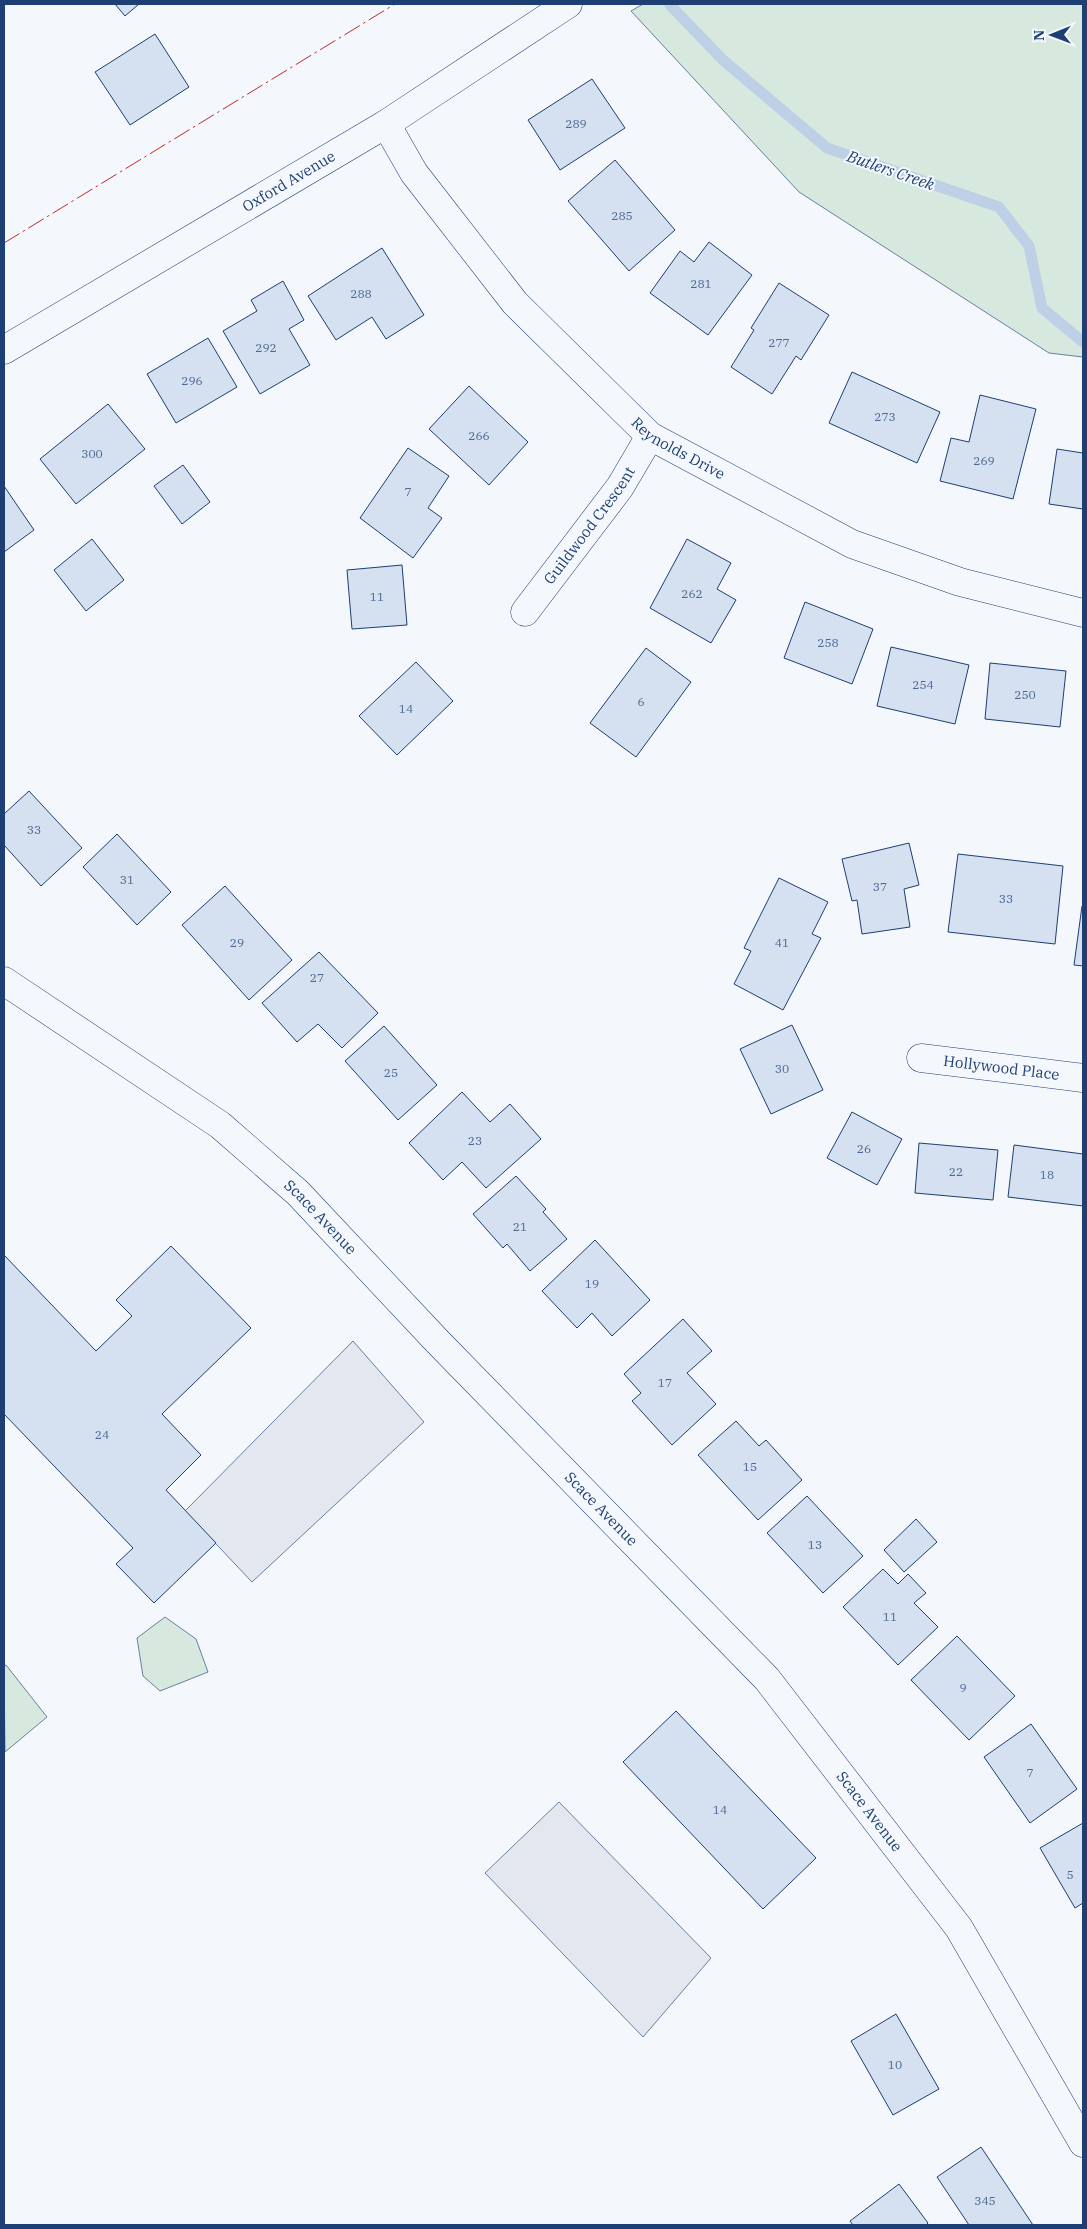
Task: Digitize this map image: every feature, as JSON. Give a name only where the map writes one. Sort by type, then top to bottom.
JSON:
[{"type":"street","name":"Oxford Avenue","points":[[4,350],[386,124],[568,4]]},
{"type":"street","name":"Reynolds Drive","points":[[386,124],[414,173],[515,303],[650,436],[852,544],[960,582],[1083,613]]},
{"type":"street","name":"Guildwood Crescent","points":[[525,612],[620,487],[650,436]]},
{"type":"street","name":"Scace Avenue","points":[[4,981],[220,1125],[298,1193],[437,1341],[767,1679],[959,1928],[1083,2143]]},
{"type":"street","name":"Hollywood Place","points":[[921,1058],[1083,1078]]},
{"type":"shaded area","points":[[643,4],[1083,4],[1083,357],[1049,353],[799,192],[631,11]]},
{"type":"shaded area","points":[[353,1341],[424,1422],[252,1582],[185,1511]]},
{"type":"shaded area","points":[[165,1617],[196,1639],[208,1672],[160,1691],[143,1676],[137,1638]]},
{"type":"shaded area","points":[[6,1665],[47,1717],[5,1752],[4,1666]]},
{"type":"shaded area","points":[[559,1802],[711,1958],[643,2037],[485,1873]]},
{"type":"building","points":[[115,4],[139,4],[125,16]]},
{"type":"building","points":[[155,34],[189,87],[130,125],[95,72]]},
{"type":"building","points":[[592,79],[625,128],[560,170],[528,120]]},
{"type":"building","points":[[615,160],[675,230],[629,271],[568,201]]},
{"type":"building","points":[[709,242],[752,275],[708,335],[650,293],[680,251],[694,262]]},
{"type":"building","points":[[382,248],[424,315],[386,339],[372,317],[336,340],[308,296]]},
{"type":"building","points":[[283,281],[304,320],[289,329],[310,365],[260,394],[223,331],[257,311],[251,300]]},
{"type":"building","points":[[779,283],[829,315],[801,360],[796,356],[772,394],[731,367],[754,330],[751,328]]},
{"type":"building","points":[[208,338],[237,387],[176,423],[147,374]]},
{"type":"building","points":[[852,372],[940,412],[917,463],[829,423]]},
{"type":"building","points":[[469,386],[528,442],[489,485],[429,429]]},
{"type":"building","points":[[980,395],[1036,409],[1013,499],[940,481],[951,438],[969,442]]},
{"type":"building","points":[[108,404],[145,449],[76,504],[40,459]]},
{"type":"building","points":[[408,448],[449,476],[428,508],[442,518],[413,558],[360,518]]},
{"type":"building","points":[[1057,449],[1083,453],[1083,509],[1049,504]]},
{"type":"building","points":[[183,465],[210,502],[182,524],[154,486]]},
{"type":"building","points":[[4,486],[34,530],[4,552]]},
{"type":"building","points":[[92,539],[124,580],[86,611],[54,570]]},
{"type":"building","points":[[687,539],[731,563],[717,589],[736,600],[711,643],[650,608]]},
{"type":"building","points":[[402,565],[407,625],[352,629],[347,570]]},
{"type":"building","points":[[805,602],[873,629],[852,684],[784,658]]},
{"type":"building","points":[[891,647],[969,665],[955,724],[877,706]]},
{"type":"building","points":[[646,648],[691,682],[636,757],[590,723]]},
{"type":"building","points":[[416,662],[453,701],[397,755],[359,716]]},
{"type":"building","points":[[990,663],[1066,671],[1060,727],[985,719]]},
{"type":"building","points":[[29,791],[82,848],[41,886],[4,845],[4,814]]},
{"type":"building","points":[[117,834],[171,892],[137,925],[83,867]]},
{"type":"building","points":[[909,843],[919,885],[904,889],[910,927],[862,934],[857,900],[852,901],[842,859]]},
{"type":"building","points":[[958,854],[1063,866],[1055,944],[948,932]]},
{"type":"building","points":[[779,878],[828,902],[812,934],[821,938],[783,1010],[734,984],[751,951],[744,948]]},
{"type":"building","points":[[225,886],[292,960],[249,1000],[182,925]]},
{"type":"building","points":[[1083,907],[1083,966],[1074,965]]},
{"type":"building","points":[[319,952],[378,1013],[342,1048],[318,1024],[297,1042],[262,1003]]},
{"type":"building","points":[[792,1025],[823,1090],[771,1114],[740,1049]]},
{"type":"building","points":[[384,1026],[437,1085],[398,1120],[345,1061]]},
{"type":"building","points":[[462,1092],[490,1122],[510,1104],[541,1139],[486,1188],[462,1162],[443,1180],[409,1143]]},
{"type":"building","points":[[852,1112],[902,1139],[877,1185],[827,1158]]},
{"type":"building","points":[[919,1143],[998,1150],[993,1200],[915,1193]]},
{"type":"building","points":[[1014,1145],[1083,1154],[1083,1206],[1008,1197]]},
{"type":"building","points":[[516,1176],[546,1209],[543,1212],[567,1239],[530,1271],[507,1244],[503,1248],[473,1214]]},
{"type":"building","points":[[595,1240],[650,1300],[612,1336],[592,1313],[577,1328],[542,1291]]},
{"type":"building","points":[[171,1246],[251,1328],[162,1414],[201,1455],[166,1490],[216,1543],[154,1603],[116,1564],[133,1548],[4,1414],[4,1255],[96,1351],[132,1316],[116,1300]]},
{"type":"building","points":[[683,1319],[712,1351],[687,1373],[716,1404],[672,1445],[632,1401],[641,1393],[624,1374]]},
{"type":"building","points":[[736,1421],[759,1446],[766,1440],[802,1480],[758,1520],[698,1455]]},
{"type":"building","points":[[807,1496],[863,1556],[823,1593],[767,1533]]},
{"type":"building","points":[[916,1519],[937,1542],[904,1572],[884,1550]]},
{"type":"building","points":[[883,1569],[898,1584],[908,1574],[926,1593],[914,1603],[938,1627],[898,1665],[843,1607]]},
{"type":"building","points":[[957,1636],[1015,1696],[969,1740],[911,1680]]},
{"type":"building","points":[[676,1711],[816,1858],[763,1909],[623,1762]]},
{"type":"building","points":[[1031,1724],[1077,1789],[1030,1823],[984,1757]]},
{"type":"building","points":[[1083,1823],[1083,1903],[1075,1908],[1040,1848]]},
{"type":"building","points":[[896,2014],[939,2089],[893,2115],[851,2041]]},
{"type":"building","points":[[981,2147],[1033,2225],[969,2225],[937,2177]]},
{"type":"building","points":[[899,2184],[928,2223],[926,2225],[853,2225],[850,2221]]},
{"type":"waterway","name":"Butlers Creek","points":[[670,5],[723,60],[827,148],[999,207],[1029,246],[1042,308],[1083,342]]},
{"type":"power","points":[[4,243],[395,4]]}]
